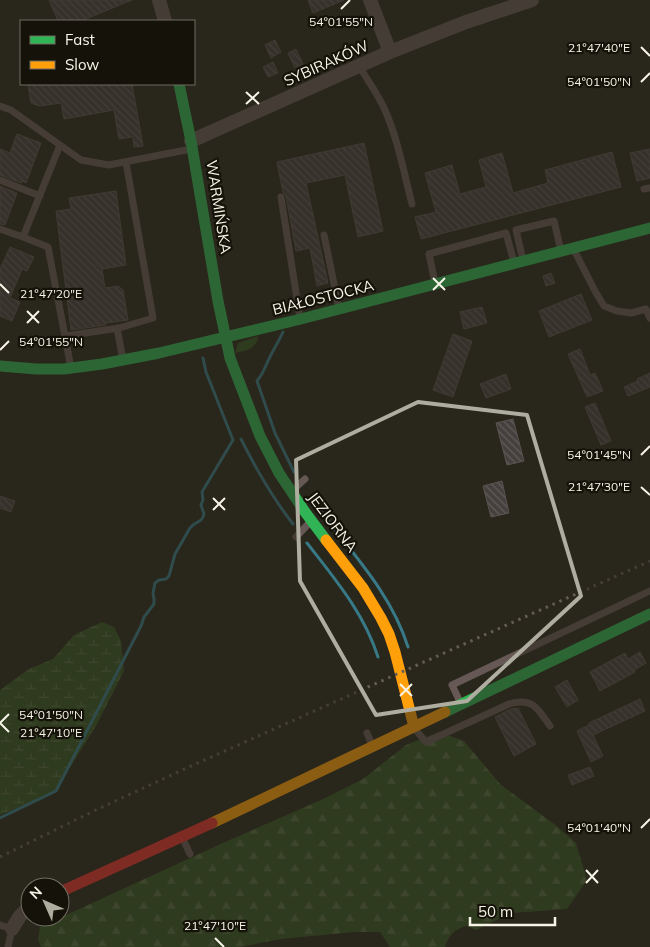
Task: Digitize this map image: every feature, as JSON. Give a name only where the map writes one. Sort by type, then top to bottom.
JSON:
[{"type":"street","points":[[159,0],[165,20]]},
{"type":"street","points":[[370,0],[390,52]]},
{"type":"street","name":"SYBIRAKÓW","points":[[192,145],[390,52],[466,22],[532,0]]},
{"type":"street","name":"WARMIŃSKA","points":[[179,85],[192,145],[225,336]]},
{"type":"street","name":"BIAŁOSTOCKA","points":[[0,366],[40,370],[71,369],[145,356],[300,319],[650,228]]},
{"type":"street","name":"JEZIORNA","points":[[225,336],[229,355],[260,436],[274,464],[291,492],[363,588],[382,618],[395,652],[414,727]]},
{"type":"street","points":[[70,887],[373,747],[650,614]]},
{"type":"street","points":[[6,927],[20,916]]},
{"type":"lane","points":[[359,66],[386,112],[398,146],[412,204]]},
{"type":"lane","points":[[0,106],[10,110],[81,160],[110,165],[192,145]]},
{"type":"lane","points":[[23,237],[60,145]]},
{"type":"lane","points":[[65,336],[116,328],[153,318],[126,162]]},
{"type":"lane","points":[[0,180],[40,196]]},
{"type":"lane","points":[[281,197],[300,319]]},
{"type":"lane","points":[[518,262],[516,230],[554,220],[561,251]]},
{"type":"lane","points":[[0,229],[48,247],[71,369]]},
{"type":"lane","points":[[435,284],[429,254],[506,233],[518,262]]},
{"type":"lane","points":[[324,235],[339,309]]},
{"type":"lane","points":[[573,248],[604,306],[617,311],[631,313],[646,309],[650,318]]},
{"type":"lane","points":[[116,328],[123,360]]},
{"type":"lane","points":[[291,492],[305,479]]},
{"type":"lane","points":[[296,537],[312,521]]},
{"type":"lane","points":[[461,705],[452,685],[650,592]]},
{"type":"lane","points":[[414,727],[426,742],[517,701],[529,702],[538,708],[550,726]]},
{"type":"lane","points":[[367,733],[373,747]]},
{"type":"lane","points":[[182,837],[190,854]]},
{"type":"lane","points":[[6,927],[8,947]]},
{"type":"highlighted area","points":[[418,402],[527,415],[581,596],[467,701],[376,715],[300,581],[296,460]]},
{"type":"green space","points":[[258,336],[253,347],[235,353],[238,343]]},
{"type":"green space","points":[[102,622],[114,627],[121,641],[124,671],[96,726],[55,791],[0,815],[0,690],[29,669],[53,659],[74,635]]},
{"type":"green space","points":[[439,732],[464,741],[500,784],[554,824],[576,843],[587,880],[567,909],[512,913],[477,930],[466,926],[452,934],[445,947],[390,947],[380,932],[354,932],[281,939],[240,947],[41,947],[38,939],[40,927],[70,927],[70,913],[321,800],[363,779],[406,745]]},
{"type":"building","points":[[49,0],[132,0],[83,20],[58,20]]},
{"type":"building","points":[[308,0],[344,0],[313,13]]},
{"type":"building","points":[[275,40],[281,52],[271,58],[265,45]]},
{"type":"building","points":[[296,49],[303,64],[295,68],[288,53]]},
{"type":"building","points":[[273,62],[278,73],[268,77],[263,67]]},
{"type":"building","points":[[28,85],[132,85],[143,146],[134,147],[133,137],[119,139],[114,110],[64,119],[61,103],[40,106],[31,103]]},
{"type":"building","points":[[17,134],[41,143],[26,183],[0,175],[0,149],[10,153]]},
{"type":"building","points":[[364,143],[383,231],[358,237],[345,175],[306,183],[328,283],[317,286],[310,248],[296,251],[286,196],[283,192],[277,162]]},
{"type":"building","points":[[650,149],[650,178],[637,181],[630,153]]},
{"type":"building","points":[[612,152],[621,187],[421,239],[415,217],[436,212],[425,173],[452,165],[460,194],[486,187],[479,160],[502,153],[513,193],[548,183],[545,170]]},
{"type":"building","points":[[0,186],[17,193],[5,225],[0,224]]},
{"type":"building","points":[[116,191],[126,265],[102,269],[105,288],[118,286],[123,290],[128,320],[71,330],[56,211],[71,209],[69,198]]},
{"type":"building","points":[[10,247],[34,257],[27,271],[22,269],[10,298],[20,302],[12,321],[0,316],[0,269]]},
{"type":"building","points":[[551,273],[555,283],[546,286],[543,276]]},
{"type":"building","points":[[581,294],[592,320],[549,337],[539,311]]},
{"type":"building","points":[[482,307],[487,323],[464,329],[460,312]]},
{"type":"building","points":[[453,334],[472,341],[453,397],[433,390]]},
{"type":"building","points":[[580,349],[590,375],[595,373],[603,391],[587,397],[568,354]]},
{"type":"building","points":[[650,373],[650,387],[628,396],[624,387]]},
{"type":"building","points":[[506,374],[511,389],[486,398],[480,384]]},
{"type":"building","points":[[595,403],[611,441],[601,445],[585,407]]},
{"type":"building","points":[[513,419],[524,461],[507,465],[496,423]]},
{"type":"building","points":[[502,481],[509,513],[491,517],[483,486]]},
{"type":"building","points":[[0,496],[15,501],[11,512],[0,508]]},
{"type":"building","points":[[640,652],[646,663],[634,670],[635,672],[600,691],[590,672],[625,653],[628,659]]},
{"type":"building","points":[[567,680],[578,700],[567,707],[555,687]]},
{"type":"building","points":[[640,699],[645,711],[593,735],[603,756],[591,762],[577,731],[589,725],[589,723]]},
{"type":"building","points":[[518,708],[536,744],[514,756],[495,717],[511,709]]},
{"type":"building","points":[[590,767],[594,776],[572,785],[568,775]]},
{"type":"waterway","points":[[283,332],[257,381],[275,433],[294,472]]},
{"type":"waterway","points":[[0,818],[56,791],[144,617],[154,604],[153,593],[155,583],[169,576],[175,554],[190,528],[203,517],[201,505],[203,500],[202,492],[233,440],[206,372],[203,358]]},
{"type":"waterway","points":[[241,439],[265,483],[293,524]]},
{"type":"waterway","points":[[310,497],[378,587],[390,606],[408,647]]},
{"type":"waterway","points":[[307,543],[357,611],[378,657]]},
{"type":"railway","points":[[0,857],[189,767],[650,561]]},
{"type":"traffic: fast","points":[[179,85],[230,358],[260,436],[279,473],[326,540]]},
{"type":"traffic: fast","points":[[0,366],[64,369],[159,353],[301,319],[650,228]]},
{"type":"traffic: fast","points":[[445,712],[650,614]]},
{"type":"traffic: slow","points":[[326,540],[363,588],[389,634],[414,727]]},
{"type":"traffic: slow","points":[[212,823],[445,712]]},
{"type":"traffic: jam","points":[[70,887],[212,823]]}]
